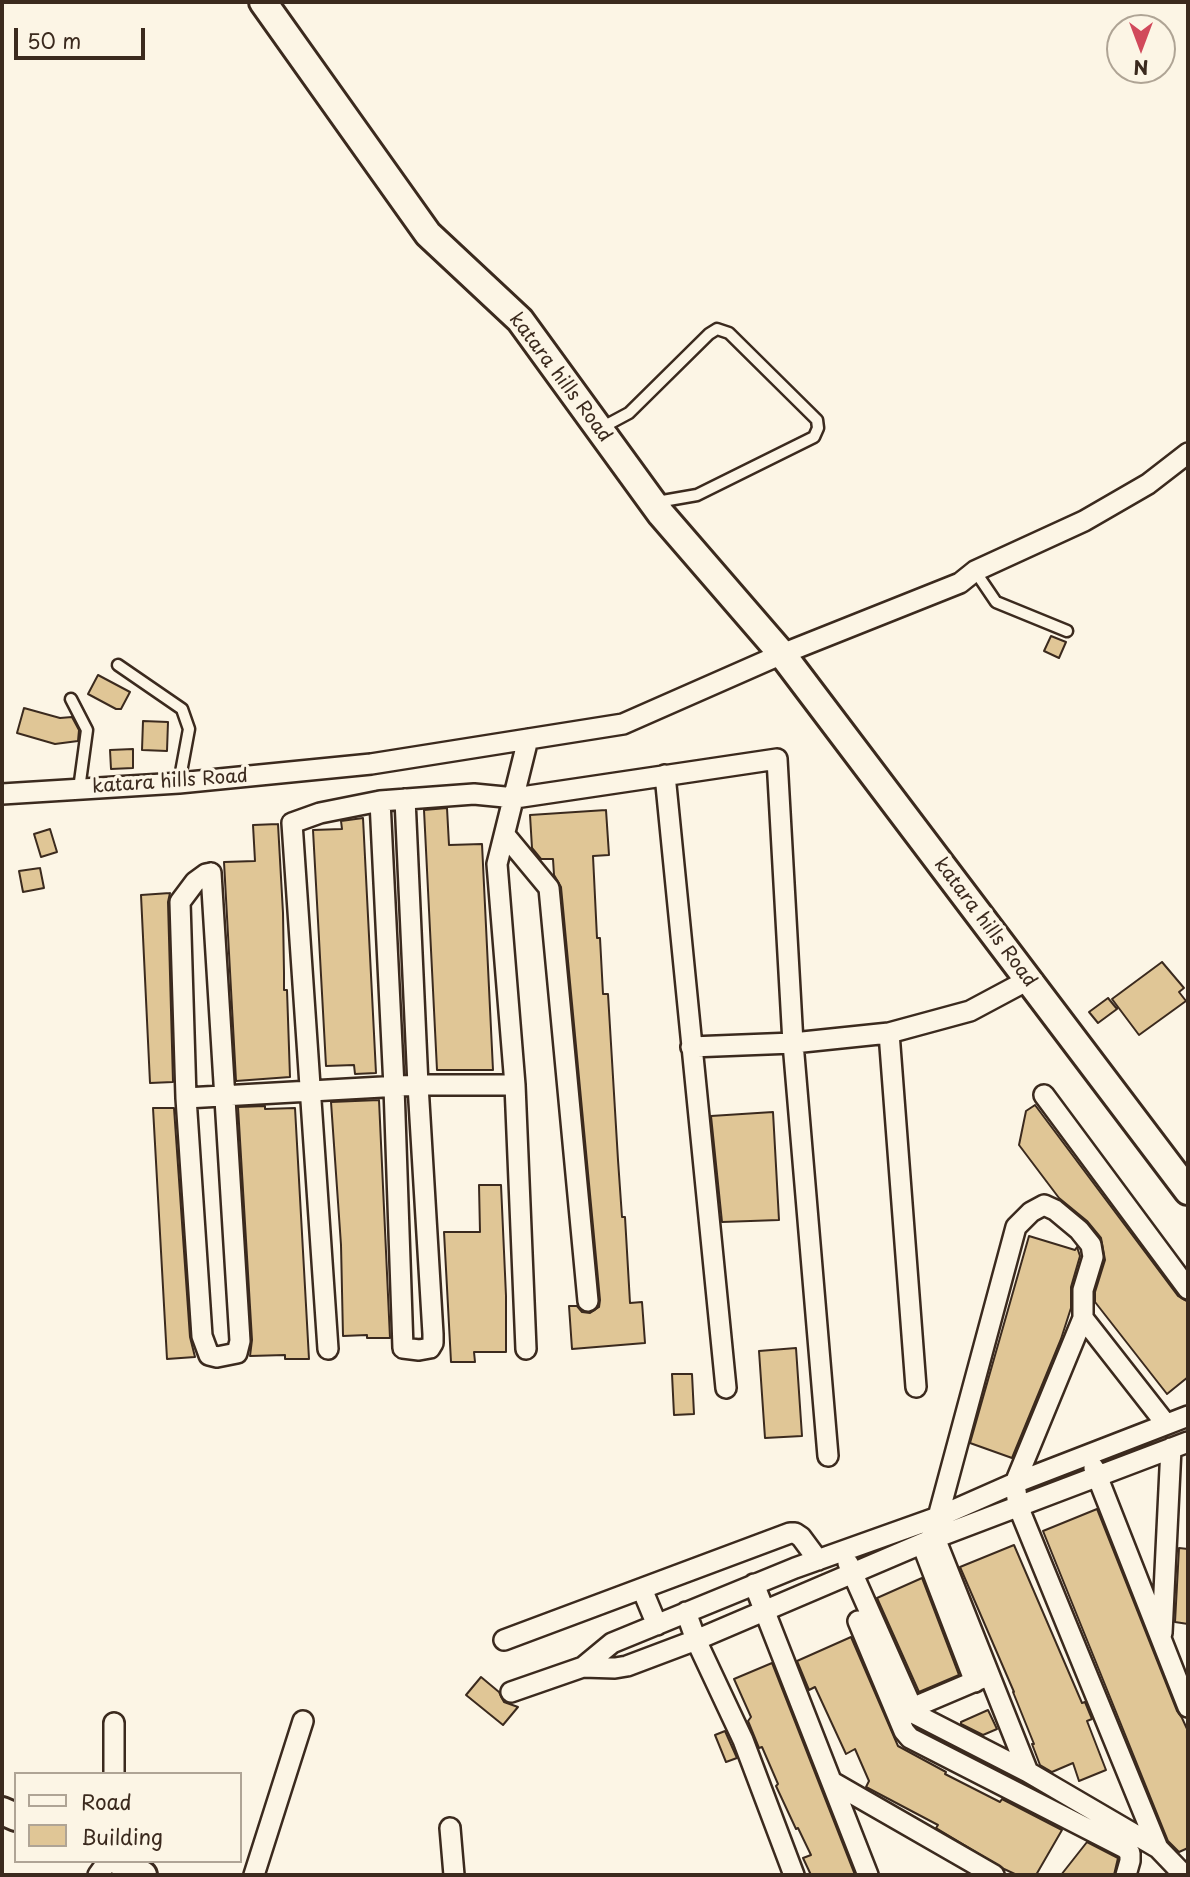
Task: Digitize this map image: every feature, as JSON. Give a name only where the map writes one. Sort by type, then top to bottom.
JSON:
[{"type":"main road","name":"katara hills Road","points":[[263,2],[428,234],[520,320],[653,503],[782,654],[1188,1191]]},
{"type":"main road","points":[[122,1863],[143,1875]]},
{"type":"street","name":"katara hills Road","points":[[2,794],[179,783],[371,764],[623,724],[782,654],[960,583],[975,571],[1084,521],[1148,484],[1188,453]]},
{"type":"street","points":[[526,1349],[515,1085],[498,864],[528,739]]},
{"type":"street","points":[[328,1349],[292,823],[320,813],[380,802],[474,794],[515,798],[778,759],[793,1043],[828,1456]]},
{"type":"street","points":[[665,775],[726,1388]]},
{"type":"street","points":[[380,802],[394,1087],[402,1348],[419,1350],[430,1348],[433,1334],[405,799]]},
{"type":"street","points":[[505,835],[549,888],[588,1301]]},
{"type":"street","points":[[211,873],[225,1096],[240,1341],[237,1353],[217,1357],[209,1355],[202,1336],[186,1098],[180,902],[195,881],[211,873]]},
{"type":"street","points":[[691,1047],[793,1043],[889,1033],[970,1011],[1028,980]]},
{"type":"street","points":[[889,1033],[916,1387]]},
{"type":"street","points":[[186,1098],[418,1086],[515,1085]]},
{"type":"street","points":[[1044,1095],[1188,1289]]},
{"type":"street","points":[[1028,1773],[982,1679],[931,1530],[1016,1227],[1031,1212],[1044,1205],[1055,1210],[1079,1230],[1091,1245],[1093,1257],[1083,1290],[1083,1318],[1015,1483],[1018,1506],[1158,1848]]},
{"type":"street","points":[[1083,1318],[1166,1424]]},
{"type":"street","points":[[583,1667],[627,1666],[696,1640],[846,1575],[1015,1483],[1188,1416]]},
{"type":"street","points":[[511,1692],[583,1667],[612,1643],[843,1550],[1018,1506],[1180,1445],[1162,1640]]},
{"type":"street","points":[[1088,1454],[1188,1707]]},
{"type":"street","points":[[504,1640],[790,1533],[801,1538],[818,1560]]},
{"type":"street","points":[[843,1550],[846,1575],[904,1731],[910,1738],[1125,1848],[1130,1853],[1126,1875]]},
{"type":"street","points":[[846,1575],[915,1714],[1028,1773],[1158,1848],[1184,1875]]},
{"type":"street","points":[[754,1584],[868,1875]]},
{"type":"street","points":[[642,1588],[657,1625]]},
{"type":"street","points":[[686,1612],[696,1640],[743,1740],[794,1875]]},
{"type":"street","points":[[912,1708],[982,1679]]},
{"type":"street","points":[[254,1875],[303,1721]]},
{"type":"street","points":[[114,1723],[114,1772]]},
{"type":"street","points":[[834,1783],[994,1875]]},
{"type":"street","points":[[450,1828],[454,1875]]},
{"type":"lane","points":[[599,429],[629,413],[717,329],[729,334],[817,420],[818,428],[814,437],[697,495],[653,503]]},
{"type":"lane","points":[[975,571],[1001,606],[1068,631]]},
{"type":"lane","points":[[118,664],[182,709],[189,729],[179,783]]},
{"type":"lane","points":[[71,699],[87,730],[79,789]]},
{"type":"building","points":[[1051,636],[1066,642],[1059,658],[1044,651]]},
{"type":"building","points":[[98,675],[130,692],[121,709],[88,694]]},
{"type":"building","points":[[24,708],[60,718],[72,717],[79,730],[78,741],[55,744],[17,733]]},
{"type":"building","points":[[143,721],[168,722],[167,751],[142,750]]},
{"type":"building","points":[[133,749],[133,768],[111,769],[110,750]]},
{"type":"building","points":[[447,808],[449,845],[482,844],[493,1070],[437,1070],[424,810]]},
{"type":"building","points":[[606,810],[609,855],[593,856],[597,938],[600,938],[603,994],[608,994],[630,1303],[642,1302],[645,1343],[572,1349],[569,1306],[577,1306],[582,1312],[590,1313],[599,1307],[600,1300],[561,887],[554,875],[553,859],[541,859],[532,848],[530,815]]},
{"type":"building","points":[[363,818],[376,1073],[355,1074],[354,1065],[326,1066],[313,830],[342,829],[341,821]]},
{"type":"building","points":[[278,824],[290,1077],[236,1081],[224,862],[255,861],[253,825]]},
{"type":"building","points":[[50,829],[57,852],[41,857],[34,834]]},
{"type":"building","points":[[40,868],[44,888],[23,892],[19,871]]},
{"type":"building","points":[[170,893],[168,902],[173,1082],[150,1083],[141,895]]},
{"type":"building","points":[[1162,962],[1184,988],[1179,992],[1186,1001],[1139,1035],[1112,999]]},
{"type":"building","points":[[1108,998],[1117,1009],[1098,1023],[1089,1012]]},
{"type":"building","points":[[379,1100],[390,1338],[343,1336],[341,1245],[331,1102]]},
{"type":"building","points":[[1035,1105],[1178,1296],[1188,1302],[1188,1377],[1167,1394],[1095,1302],[1095,1292],[1105,1260],[1101,1238],[1087,1221],[1059,1198],[1019,1145],[1026,1111]]},
{"type":"building","points":[[265,1106],[265,1109],[295,1108],[309,1359],[285,1359],[285,1355],[250,1356],[252,1340],[238,1107]]},
{"type":"building","points":[[153,1108],[174,1108],[190,1337],[195,1357],[167,1359]]},
{"type":"building","points":[[773,1112],[779,1220],[722,1222],[711,1116]]},
{"type":"building","points":[[479,1185],[501,1185],[506,1352],[474,1352],[475,1362],[451,1362],[444,1232],[480,1232]]},
{"type":"building","points":[[1029,1236],[1075,1250],[1077,1247],[1080,1256],[1071,1287],[1071,1308],[1061,1339],[1012,1458],[970,1443]]},
{"type":"building","points":[[796,1348],[802,1436],[765,1438],[759,1351]]},
{"type":"building","points":[[672,1374],[692,1374],[694,1414],[674,1415]]},
{"type":"building","points":[[1097,1509],[1177,1711],[1188,1731],[1188,1848],[1179,1852],[1168,1841],[1043,1531]]},
{"type":"building","points":[[1014,1545],[1082,1703],[1085,1702],[1092,1719],[1087,1721],[1106,1770],[1079,1781],[1073,1763],[1052,1772],[1040,1765],[1014,1692],[960,1567]]},
{"type":"building","points":[[1179,1548],[1188,1549],[1188,1624],[1175,1622]]},
{"type":"building","points":[[922,1578],[959,1675],[919,1692],[877,1598]]},
{"type":"building","points":[[851,1637],[898,1746],[946,1772],[945,1774],[1062,1830],[1036,1875],[1017,1875],[1004,1869],[936,1828],[938,1825],[866,1787],[869,1781],[855,1749],[846,1754],[815,1687],[809,1690],[797,1661]]},
{"type":"building","points":[[772,1663],[855,1875],[811,1875],[803,1858],[811,1855],[798,1828],[796,1829],[762,1747],[759,1748],[748,1721],[751,1717],[734,1679]]},
{"type":"building","points":[[481,1677],[499,1692],[504,1702],[518,1707],[503,1725],[466,1695]]},
{"type":"building","points":[[988,1710],[997,1729],[983,1735],[961,1724],[961,1722]]},
{"type":"building","points":[[725,1731],[737,1758],[726,1762],[715,1735]]},
{"type":"building","points":[[1087,1842],[1118,1858],[1114,1875],[1061,1875]]}]
